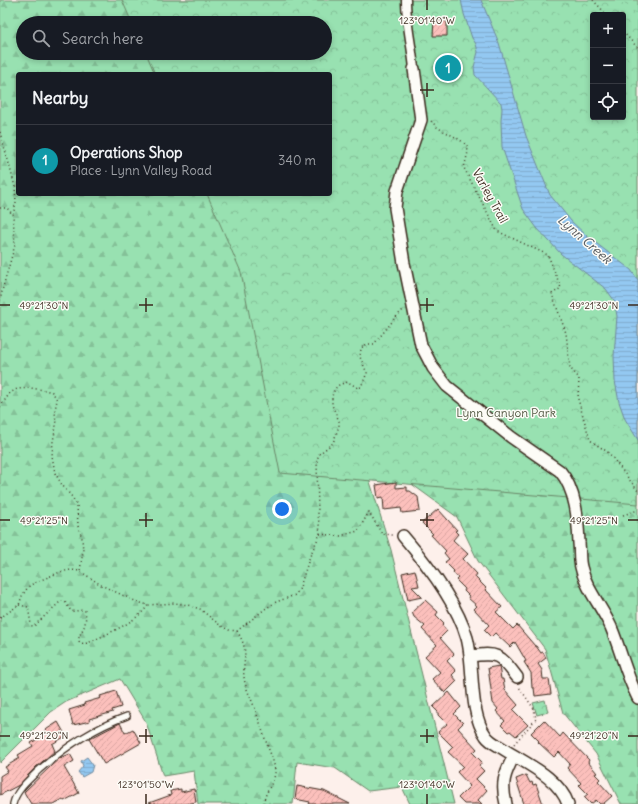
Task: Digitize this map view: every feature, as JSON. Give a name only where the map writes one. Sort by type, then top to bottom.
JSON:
[{"type":"street","points":[[406,0],[406,15],[421,120],[397,191],[395,208],[404,263],[421,345],[440,378],[457,395],[526,448],[560,471],[566,478],[570,486],[575,510],[581,567],[591,591],[610,626],[629,681],[638,698]]},
{"type":"street","points":[[403,536],[422,558],[453,606],[467,638],[477,716],[481,728],[487,737],[553,781],[568,804]]},
{"type":"street","points":[[470,656],[494,654],[501,658],[517,677]]},
{"type":"street","points":[[506,804],[503,781],[511,754]]},
{"type":"lane","points":[[13,804],[19,791],[28,780],[58,753],[98,728],[127,716]]},
{"type":"path","points":[[593,0],[604,12]]},
{"type":"path","points":[[626,35],[638,48]]},
{"type":"path","name":"Varley Trail","points":[[431,121],[438,128],[457,138],[466,145],[468,152],[464,168],[497,231],[548,255],[561,288],[552,294],[566,333],[570,368],[579,378],[578,399],[590,440],[609,453],[638,491]]},
{"type":"path","points":[[0,132],[15,187],[16,202],[13,215],[15,246],[2,287],[0,301]]},
{"type":"path","points":[[0,208],[7,208],[13,215]]},
{"type":"path","points":[[0,618],[19,605],[22,596],[28,588],[60,572],[71,570],[80,571],[101,585],[137,602],[148,604],[175,603],[200,609],[221,626],[229,630],[237,631],[276,602],[295,595],[299,590],[310,556],[320,534],[317,460],[319,454],[333,443],[339,426],[340,421],[332,405],[332,396],[334,391],[337,386],[348,382],[358,388],[361,387],[366,372],[360,357],[361,348],[367,344],[374,344],[402,310],[413,306]]},
{"type":"path","points":[[0,407],[10,392],[18,389],[30,388],[52,392],[57,400],[55,410],[56,427],[52,456],[55,473],[76,505],[83,551],[80,571]]},
{"type":"path","points":[[623,515],[638,510]]},
{"type":"path","points":[[320,534],[340,536],[358,531],[369,512],[382,534]]},
{"type":"path","points":[[19,605],[28,607],[31,624],[34,626],[61,601],[65,602],[71,611],[85,611],[84,626],[78,636],[80,642],[84,644],[114,631],[140,615],[145,611],[148,604]]},
{"type":"path","points":[[237,631],[243,640],[245,648],[246,657],[244,675],[246,686],[274,763],[274,781],[264,799],[264,804]]},
{"type":"path","points":[[511,754],[536,719],[534,709],[517,683],[517,677]]},
{"type":"green space","name":"Lynn Canyon Park","points":[[0,0],[392,0],[638,440],[638,804],[621,804],[596,754],[563,713],[545,649],[478,561],[457,517],[395,472],[367,472],[391,550],[454,804],[410,804],[402,787],[368,791],[335,768],[297,762],[293,804],[198,804],[194,771],[163,776],[146,722],[120,679],[66,702],[51,712],[0,763]]},
{"type":"green space","name":"Lynn Canyon Park","points":[[122,0],[638,0],[638,504],[280,473],[241,272],[208,196],[332,196],[332,72],[154,72],[149,60],[332,60],[332,16],[129,16]]},
{"type":"green space","points":[[545,700],[548,712],[537,715],[533,703]]},
{"type":"water","name":"Lynn Creek","points":[[461,0],[481,0],[499,43],[526,136],[550,195],[571,221],[588,237],[631,270],[638,280],[638,440],[625,419],[619,402],[615,381],[614,356],[617,316],[614,300],[606,289],[561,254],[537,228],[523,209],[502,147],[501,103],[475,75],[474,67],[478,52],[464,14]]},
{"type":"water","points":[[87,757],[93,765],[91,772],[82,777],[78,772],[83,766],[81,761]]},
{"type":"building","points":[[434,20],[447,21],[447,36],[433,36]]},
{"type":"building","points":[[446,60],[453,60],[453,72],[444,72],[444,64],[446,64]]},
{"type":"building","points":[[396,482],[396,488],[407,487],[407,491],[410,491],[418,497],[420,511],[402,513],[401,508],[384,510],[383,497],[378,498],[376,485]]},
{"type":"building","points":[[438,509],[457,530],[455,531],[458,534],[453,540],[468,554],[463,559],[477,574],[475,577],[502,607],[496,612],[513,629],[517,625],[541,653],[543,652],[546,658],[538,664],[542,670],[543,679],[549,679],[551,694],[535,696],[534,688],[532,688],[531,673],[515,642],[510,647],[495,633],[491,637],[484,630],[489,625],[474,609],[477,606],[468,598],[469,596],[464,591],[465,589],[456,580],[458,578],[453,572],[454,571],[445,562],[449,559],[444,553],[446,551],[422,523]]},
{"type":"building","points":[[415,570],[419,586],[412,587],[422,597],[408,600],[402,573]]},
{"type":"building","points":[[425,600],[438,612],[436,615],[444,623],[442,625],[447,631],[440,638],[454,654],[447,661],[456,671],[452,675],[457,681],[445,693],[432,679],[440,672],[425,656],[437,645],[422,629],[425,626],[414,617],[412,612]]},
{"type":"building","points":[[499,666],[501,679],[503,679],[505,690],[518,705],[513,710],[528,725],[516,736],[510,731],[508,732],[501,725],[505,721],[496,711],[498,709],[493,703],[488,668]]},
{"type":"building","points":[[116,691],[121,707],[112,710],[113,712],[89,719],[90,721],[73,725],[69,710],[85,705],[84,703],[101,698],[100,696]]},
{"type":"building","points":[[449,692],[461,707],[454,714],[463,723],[458,728],[477,749],[473,753],[482,762],[479,766],[484,771],[476,779],[487,790],[478,800],[482,804],[464,804],[458,798],[470,786],[457,772],[463,766],[448,752],[453,747],[438,732],[447,724],[438,715],[438,712],[433,707]]},
{"type":"building","points":[[544,720],[560,737],[563,733],[589,760],[588,762],[597,773],[595,774],[600,779],[598,781],[612,796],[603,804],[600,804],[596,800],[591,804],[584,797],[588,794],[579,785],[581,783],[567,768],[570,764],[559,752],[554,757],[531,733]]},
{"type":"building","points":[[58,722],[66,736],[52,744],[55,751],[36,767],[19,785],[0,795],[0,776],[8,771],[5,767],[20,758],[18,755],[33,746],[31,743],[46,734],[44,731]]},
{"type":"building","points":[[120,723],[125,733],[133,729],[141,743],[104,764],[89,739]]},
{"type":"building","points":[[70,754],[74,761],[64,767],[79,793],[64,801],[63,799],[54,804],[31,804],[24,792],[60,758]]},
{"type":"building","points":[[526,775],[530,783],[532,782],[533,785],[536,784],[543,804],[524,804],[516,779]]},
{"type":"building","points":[[297,786],[324,791],[350,804],[309,804],[310,802],[295,799]]},
{"type":"building","points":[[181,789],[181,792],[194,789],[196,802],[186,804],[149,804],[171,795],[170,791]]},
{"type":"place","name":"Operations Shop","points":[[448,68]]}]
